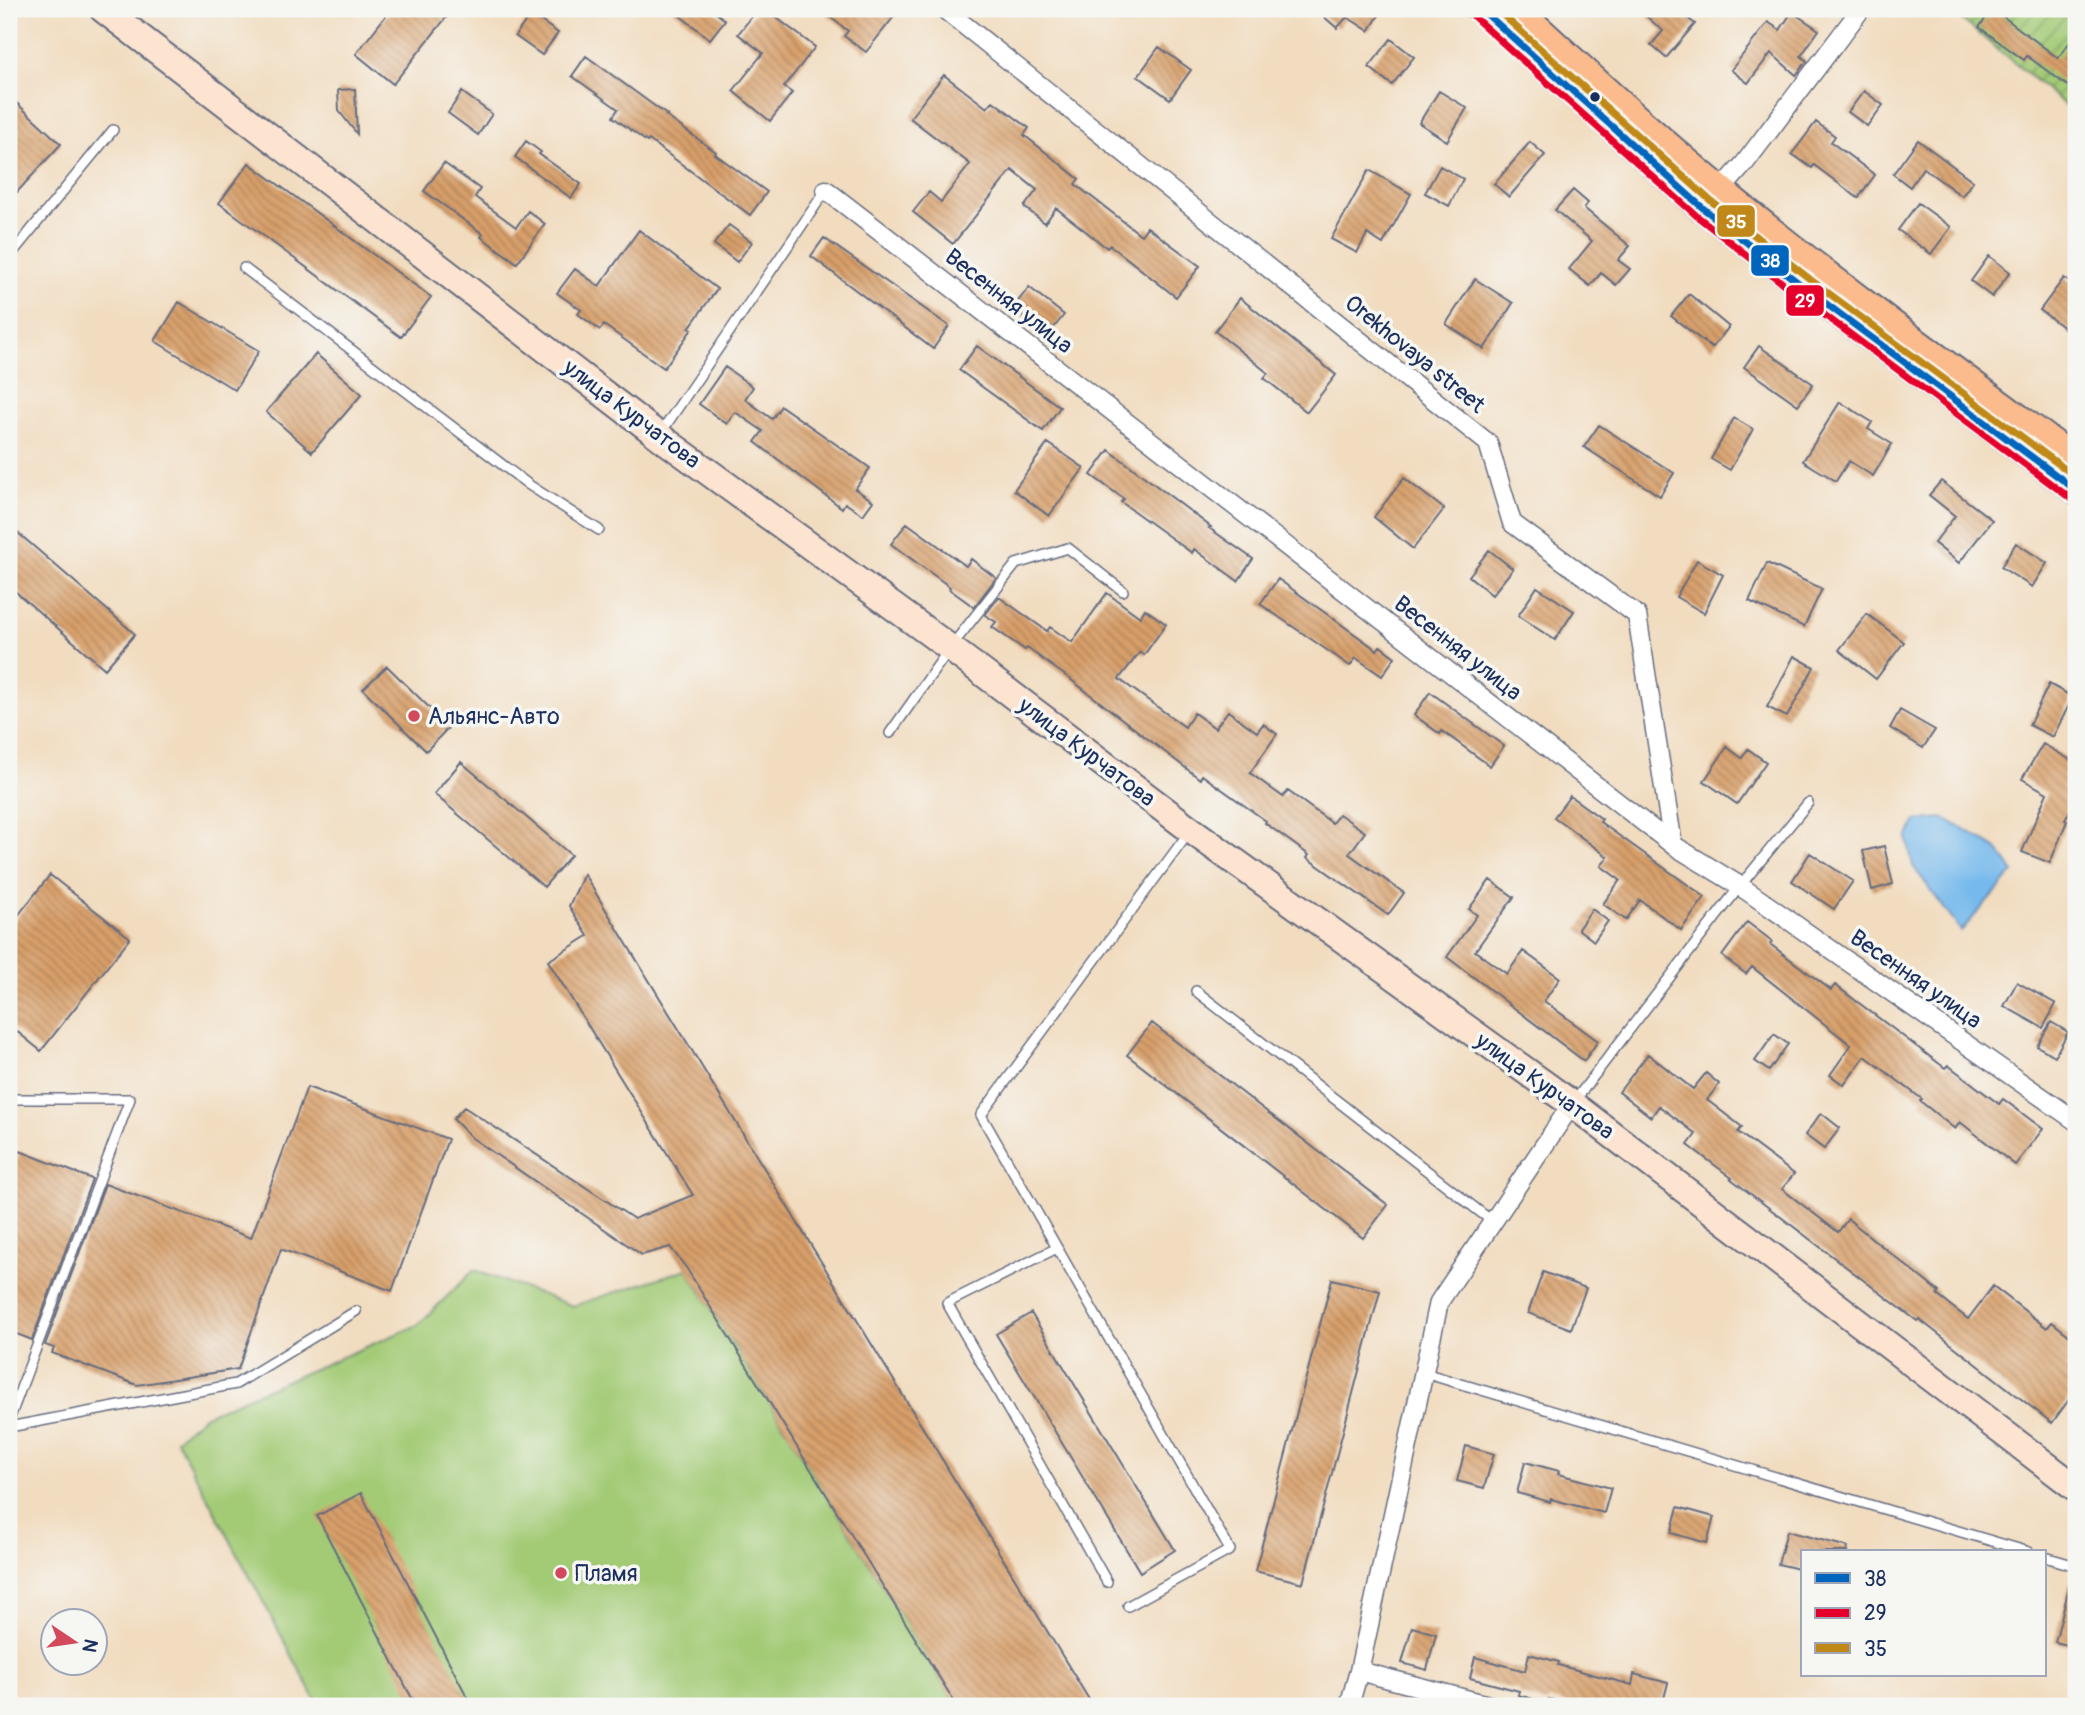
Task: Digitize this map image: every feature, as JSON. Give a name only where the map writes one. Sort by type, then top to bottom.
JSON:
[{"type":"main road","points":[[1481,9],[1704,209],[1805,288],[2076,490]]},
{"type":"main road","points":[[1516,9],[1720,191],[1845,290],[2076,461]]},
{"type":"street","name":"улица Курчатова","points":[[103,9],[659,436],[950,648],[1191,830],[1572,1104],[2076,1488]]},
{"type":"street","name":"Orekhovaya street","points":[[944,9],[1488,443],[1512,523],[1637,615],[1673,845]]},
{"type":"street","points":[[1720,191],[1744,164],[1861,9]]},
{"type":"street","name":"Весенняя улица","points":[[826,190],[1673,845],[1740,886],[2076,1121]]},
{"type":"street","points":[[1349,1706],[1359,1671],[1439,1302],[1572,1104]]},
{"type":"street","points":[[1359,1671],[1492,1706]]},
{"type":"lane","points":[[9,257],[113,130]]},
{"type":"lane","points":[[659,436],[826,190]]},
{"type":"lane","points":[[244,268],[529,485],[599,530]]},
{"type":"lane","points":[[890,733],[950,648],[1016,564],[1068,548],[1123,591]]},
{"type":"lane","points":[[1572,1104],[1740,886],[1808,803]]},
{"type":"lane","points":[[1128,1606],[1230,1550],[981,1115],[1191,830]]},
{"type":"lane","points":[[1196,991],[1493,1222]]},
{"type":"lane","points":[[9,1099],[130,1099],[9,1420]]},
{"type":"lane","points":[[1057,1248],[947,1303],[1107,1582]]},
{"type":"lane","points":[[9,1427],[236,1384],[356,1311]]},
{"type":"lane","points":[[1424,1373],[2022,1550]]},
{"type":"lane","points":[[2046,1557],[2076,1566]]},
{"type":"green space","points":[[1956,9],[2076,9],[2076,114],[1954,13]]},
{"type":"green space","name":"Пламя","points":[[687,1269],[957,1706],[319,1706],[176,1439],[205,1415],[418,1325],[474,1270],[573,1306]]},
{"type":"water","points":[[1942,818],[1996,848],[2014,872],[1961,931],[1913,866],[1907,838],[1916,821]]},
{"type":"building","points":[[391,9],[453,9],[393,84],[356,54]]},
{"type":"building","points":[[671,9],[711,9],[725,20],[710,39]]},
{"type":"building","points":[[758,9],[765,9],[815,47],[784,87],[792,93],[770,121],[733,91],[763,53],[738,34]]},
{"type":"building","points":[[820,9],[900,9],[866,52],[844,36],[848,31]]},
{"type":"building","points":[[1315,9],[1383,9],[1369,31],[1347,17],[1337,28]]},
{"type":"building","points":[[1638,9],[1676,9],[1695,24],[1666,58],[1651,45],[1663,31]]},
{"type":"building","points":[[1993,9],[2058,58],[2076,34],[2076,92],[2027,56],[2024,60],[1979,27]]},
{"type":"building","points":[[1792,12],[1819,30],[1801,56],[1807,61],[1796,75],[1771,53],[1748,83],[1731,70],[1768,22],[1780,30]]},
{"type":"building","points":[[531,14],[558,33],[542,55],[515,36]]},
{"type":"building","points":[[1391,39],[1414,57],[1392,85],[1369,67]]},
{"type":"building","points":[[1159,47],[1191,70],[1170,99],[1138,76]]},
{"type":"building","points":[[586,56],[767,192],[750,215],[649,140],[647,142],[613,117],[618,109],[572,76]]},
{"type":"building","points":[[944,75],[987,108],[993,101],[1029,128],[1024,135],[1079,179],[1075,184],[1141,235],[1147,227],[1200,266],[1176,297],[1110,245],[1107,248],[1056,208],[1045,223],[1024,207],[1037,190],[1012,170],[953,244],[913,212],[929,192],[941,202],[970,164],[910,118]]},
{"type":"building","points":[[355,89],[357,134],[339,111],[338,90]]},
{"type":"building","points":[[1439,91],[1467,108],[1447,141],[1419,123]]},
{"type":"building","points":[[1864,91],[1883,105],[1867,126],[1848,112]]},
{"type":"building","points":[[462,92],[492,114],[478,135],[448,113]]},
{"type":"building","points":[[9,96],[61,144],[9,201]]},
{"type":"building","points":[[1816,122],[1835,136],[1831,142],[1875,175],[1858,198],[1814,165],[1812,168],[1792,154]]},
{"type":"building","points":[[1918,140],[1973,181],[1962,196],[1923,168],[1910,187],[1893,174]]},
{"type":"building","points":[[526,141],[541,152],[539,154],[581,184],[571,198],[515,157]]},
{"type":"building","points":[[1530,142],[1545,155],[1509,197],[1494,184]]},
{"type":"building","points":[[249,163],[431,297],[401,337],[219,203]]},
{"type":"building","points":[[444,163],[480,189],[475,197],[516,227],[528,211],[545,224],[517,263],[481,237],[483,234],[424,191]]},
{"type":"building","points":[[1440,166],[1463,179],[1449,206],[1425,193]]},
{"type":"building","points":[[1369,170],[1411,194],[1383,244],[1367,234],[1357,253],[1331,239]]},
{"type":"building","points":[[1573,190],[1588,203],[1584,208],[1630,246],[1618,260],[1630,269],[1616,285],[1601,273],[1590,286],[1569,269],[1592,241],[1555,210]]},
{"type":"building","points":[[1918,203],[1951,227],[1931,254],[1898,230]]},
{"type":"building","points":[[729,225],[752,242],[737,262],[714,244]]},
{"type":"building","points":[[639,230],[717,289],[664,368],[604,325],[600,330],[578,314],[581,310],[557,293],[575,269],[599,286]]},
{"type":"building","points":[[824,238],[949,326],[933,349],[811,256]]},
{"type":"building","points":[[1989,256],[2010,272],[1992,297],[1971,281]]},
{"type":"building","points":[[2064,278],[2076,287],[2076,337],[2040,310]]},
{"type":"building","points":[[1475,279],[1513,303],[1484,349],[1446,324]]},
{"type":"building","points":[[1029,287],[1064,315],[1048,335],[1013,308]]},
{"type":"building","points":[[1689,294],[1729,327],[1712,348],[1671,316]]},
{"type":"building","points":[[1240,298],[1336,375],[1307,412],[1264,378],[1268,373],[1215,331]]},
{"type":"building","points":[[179,302],[259,351],[235,390],[155,341]]},
{"type":"building","points":[[977,346],[1060,407],[1043,431],[959,370]]},
{"type":"building","points":[[1759,346],[1813,384],[1798,405],[1744,367]]},
{"type":"building","points":[[316,354],[362,394],[312,452],[266,412]]},
{"type":"building","points":[[725,367],[753,387],[745,399],[772,419],[781,406],[870,468],[855,489],[873,501],[863,515],[845,503],[842,508],[755,442],[763,431],[735,412],[727,424],[699,404]]},
{"type":"building","points":[[1840,402],[1872,422],[1868,429],[1892,444],[1873,476],[1849,461],[1836,481],[1803,461]]},
{"type":"building","points":[[1734,418],[1753,429],[1730,470],[1711,459]]},
{"type":"building","points":[[1599,425],[1674,473],[1660,496],[1584,447]]},
{"type":"building","points":[[1048,443],[1084,468],[1049,516],[1014,490]]},
{"type":"building","points":[[1109,450],[1253,559],[1238,581],[1194,549],[1192,553],[1121,502],[1124,499],[1091,475]]},
{"type":"building","points":[[1404,478],[1444,509],[1413,549],[1374,517]]},
{"type":"building","points":[[1941,481],[1992,520],[1959,563],[1934,543],[1955,516],[1929,495]]},
{"type":"building","points":[[907,523],[966,566],[971,559],[996,578],[974,607],[891,544]]},
{"type":"building","points":[[9,525],[135,634],[105,669],[9,586]]},
{"type":"building","points":[[2016,543],[2047,563],[2032,587],[2001,567]]},
{"type":"building","points":[[1489,550],[1513,569],[1492,595],[1469,576]]},
{"type":"building","points":[[1697,560],[1723,575],[1704,613],[1676,597]]},
{"type":"building","points":[[1767,563],[1822,589],[1804,627],[1749,601]]},
{"type":"building","points":[[1278,579],[1377,650],[1380,646],[1395,657],[1382,676],[1356,658],[1350,666],[1260,604]]},
{"type":"building","points":[[1537,587],[1574,611],[1555,640],[1518,616]]},
{"type":"building","points":[[1107,593],[1140,617],[1145,609],[1166,624],[1144,655],[1140,652],[1119,679],[1185,727],[1194,713],[1215,728],[1228,711],[1257,732],[1263,724],[1277,734],[1250,773],[1283,797],[1288,791],[1332,823],[1339,814],[1365,832],[1349,854],[1404,893],[1388,915],[1307,858],[1309,855],[1265,823],[1266,821],[1202,775],[1200,779],[1070,679],[992,627],[996,622],[985,615],[999,597],[1047,631],[1050,627],[1072,642]]},
{"type":"building","points":[[1867,614],[1904,642],[1876,679],[1839,650]]},
{"type":"building","points":[[1794,656],[1814,667],[1787,717],[1767,707]]},
{"type":"building","name":"Альянс-Авто","points":[[387,666],[449,727],[426,751],[363,689]]},
{"type":"building","points":[[2049,684],[2073,697],[2053,737],[2029,725]]},
{"type":"building","points":[[1430,692],[1504,746],[1490,766],[1442,731],[1440,734],[1414,715]]},
{"type":"building","points":[[1900,710],[1935,730],[1923,748],[1890,728]]},
{"type":"building","points":[[2043,744],[2076,763],[2076,800],[2065,820],[2067,821],[2050,863],[2022,852],[2047,793],[2022,779]]},
{"type":"building","points":[[1727,747],[1742,758],[1748,749],[1766,762],[1737,804],[1704,781]]},
{"type":"building","points":[[461,762],[571,855],[544,887],[434,794]]},
{"type":"building","points":[[1570,796],[1602,819],[1600,822],[1705,897],[1681,930],[1640,900],[1626,920],[1603,904],[1620,880],[1601,866],[1608,857],[1554,817]]},
{"type":"building","points":[[1884,846],[1893,884],[1872,890],[1863,851]]},
{"type":"building","points":[[1810,853],[1853,881],[1834,909],[1792,881]]},
{"type":"building","points":[[584,874],[1093,1706],[957,1706],[687,1269],[670,1247],[642,1255],[472,1138],[453,1119],[464,1107],[634,1219],[693,1195],[548,961],[588,936],[569,906]]},
{"type":"building","points":[[50,875],[130,938],[41,1051],[9,1025],[9,927]]},
{"type":"building","points":[[1490,880],[1514,897],[1475,951],[1507,974],[1523,951],[1560,978],[1544,1001],[1598,1041],[1584,1061],[1447,957],[1477,915],[1469,909]]},
{"type":"building","points":[[1592,909],[1608,921],[1594,941],[1578,929]]},
{"type":"building","points":[[1747,922],[1772,941],[1770,944],[1831,990],[1835,985],[1945,1068],[1948,1065],[1999,1104],[2003,1099],[2043,1129],[2015,1165],[1960,1122],[1955,1129],[1920,1101],[1922,1099],[1865,1056],[1844,1085],[1830,1075],[1851,1045],[1752,967],[1746,974],[1722,956]]},
{"type":"building","points":[[2017,982],[2056,1004],[2043,1028],[2004,1006]]},
{"type":"building","points":[[2051,1022],[2068,1032],[2055,1056],[2037,1046]]},
{"type":"building","points":[[1152,1023],[1388,1205],[1363,1238],[1127,1055]]},
{"type":"building","points":[[1774,1034],[1788,1044],[1769,1071],[1755,1061]]},
{"type":"building","points":[[1648,1054],[1693,1089],[1706,1073],[1719,1084],[1707,1100],[1742,1127],[1738,1132],[1794,1174],[1782,1189],[1838,1232],[1848,1219],[1939,1292],[1937,1295],[1968,1319],[1993,1286],[2047,1328],[2052,1322],[2076,1341],[2076,1390],[2052,1423],[1688,1145],[1696,1134],[1659,1106],[1651,1117],[1619,1092]]},
{"type":"building","points":[[307,1087],[448,1139],[392,1291],[281,1249],[238,1369],[137,1385],[52,1353],[54,1348],[45,1345],[105,1184],[251,1238]]},
{"type":"building","points":[[1821,1113],[1840,1128],[1824,1149],[1805,1135]]},
{"type":"building","points":[[20,1151],[92,1179],[32,1340],[9,1331],[9,1180]]},
{"type":"building","points":[[1543,1272],[1586,1288],[1571,1329],[1528,1313]]},
{"type":"building","points":[[1332,1279],[1380,1291],[1303,1583],[1255,1571]]},
{"type":"building","points":[[1031,1313],[1175,1550],[1140,1572],[996,1334]]},
{"type":"building","points":[[1466,1446],[1494,1454],[1484,1488],[1457,1481]]},
{"type":"building","points":[[1525,1462],[1611,1488],[1604,1513],[1517,1493]]},
{"type":"building","points":[[361,1493],[472,1706],[416,1706],[317,1516]]},
{"type":"building","points":[[1678,1507],[1714,1517],[1707,1543],[1671,1533]]},
{"type":"building","points":[[1787,1531],[1848,1547],[1847,1550],[1801,1550],[1801,1570],[1778,1564]]},
{"type":"building","points":[[2070,1584],[2076,1585],[2076,1647],[2055,1642]]},
{"type":"building","points":[[1412,1627],[1436,1634],[1427,1670],[1402,1663]]},
{"type":"building","points":[[1529,1654],[1559,1662],[1558,1665],[1632,1685],[1634,1674],[1668,1683],[1662,1706],[1575,1706],[1549,1699],[1548,1703],[1518,1695],[1519,1691],[1470,1678],[1475,1657],[1525,1671]]},
{"type":"transit line","name":"38","points":[[1481,9],[1704,209],[1805,288],[2076,490]]},
{"type":"transit line","name":"35","points":[[1496,9],[1711,201],[1811,280],[2076,477]]},
{"type":"transit line","name":"29","points":[[1474,17],[1698,217],[1799,296],[2070,498]]},
{"type":"place","name":"Альянс-Авто","points":[[414,716]]},
{"type":"place","name":"Пламя","points":[[561,1573]]}]
